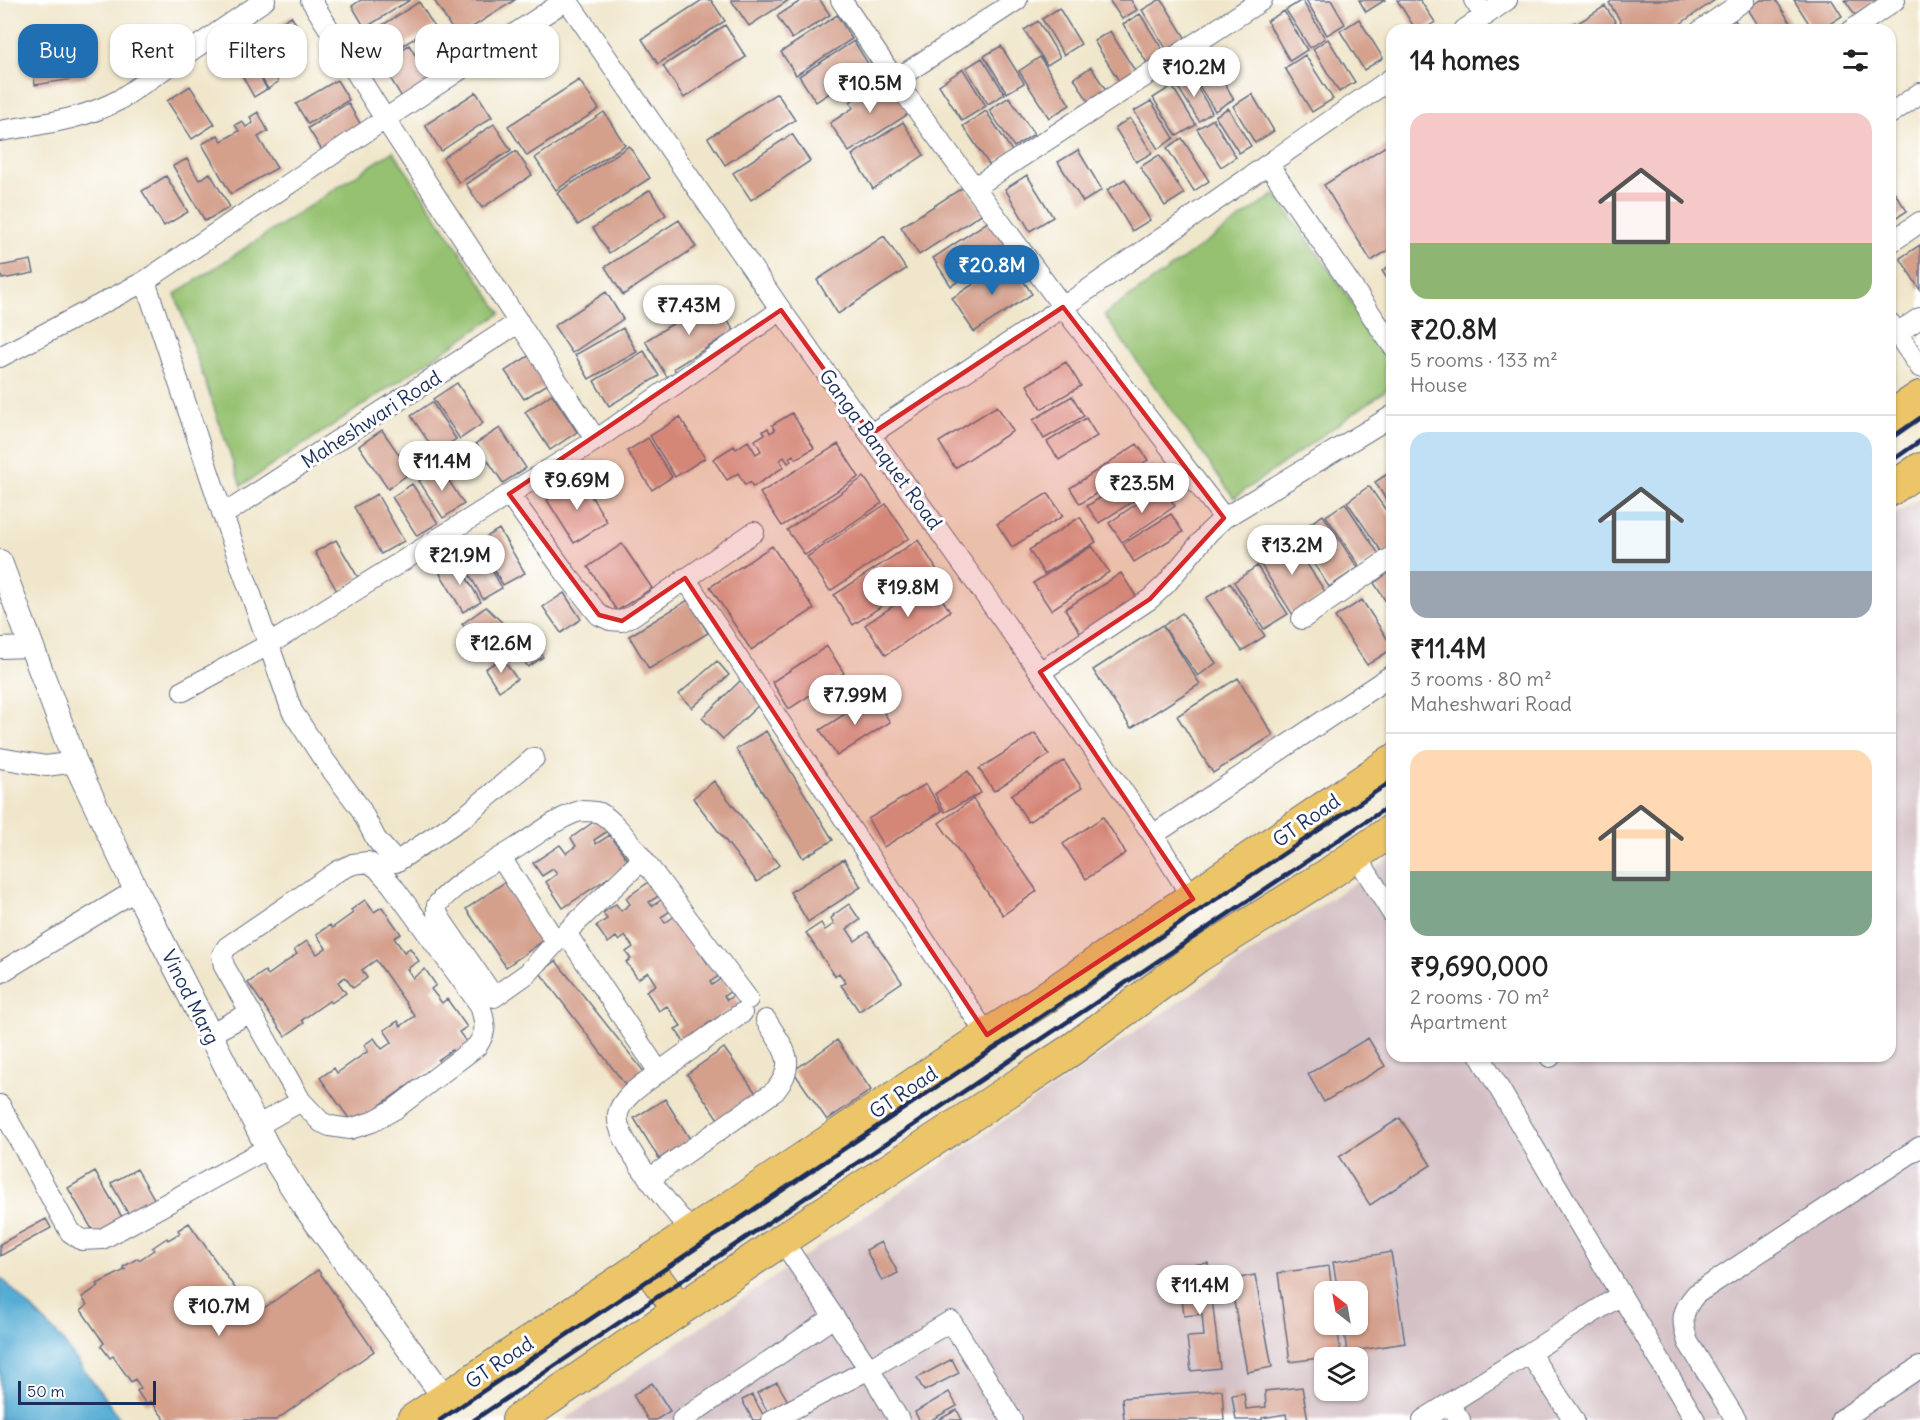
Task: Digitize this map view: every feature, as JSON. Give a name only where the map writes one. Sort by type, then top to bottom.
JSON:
[{"type":"highway","points":[[1896,413],[1920,397]]},
{"type":"highway","points":[[1896,486],[1920,469]]},
{"type":"highway","name":"GT Road","points":[[413,1420],[1193,899],[1386,765]]},
{"type":"highway","points":[[518,1420],[782,1240],[1071,1050],[1197,957],[1386,834]]},
{"type":"highway","points":[[646,1265],[679,1310]]},
{"type":"street","points":[[0,131],[74,118],[99,110],[119,100],[264,0]]},
{"type":"street","points":[[311,0],[385,119],[596,440]]},
{"type":"street","points":[[0,357],[145,281],[385,119],[567,0]]},
{"type":"street","name":"Ganga Banquet Road","points":[[567,0],[781,310],[1154,835],[1193,899]]},
{"type":"street","points":[[841,0],[894,80],[1224,518]]},
{"type":"street","points":[[894,80],[1017,0]]},
{"type":"street","points":[[975,187],[1262,0]]},
{"type":"street","points":[[1468,24],[1480,8],[1507,0]]},
{"type":"street","points":[[1710,24],[1745,0]]},
{"type":"street","points":[[1861,24],[1895,0]]},
{"type":"street","points":[[871,434],[1063,307],[1386,82]]},
{"type":"street","points":[[1896,110],[1920,93]]},
{"type":"street","points":[[1268,164],[1386,336]]},
{"type":"street","points":[[1896,239],[1920,222]]},
{"type":"street","points":[[145,281],[223,515],[292,711],[322,757],[360,808],[376,839],[396,862],[464,817],[534,758]]},
{"type":"street","points":[[183,691],[268,645],[596,440],[781,310]]},
{"type":"street","points":[[1896,327],[1920,318]]},
{"type":"street","name":"Maheshwari Road","points":[[223,515],[519,322]]},
{"type":"street","points":[[1896,332],[1920,367]]},
{"type":"street","points":[[1040,672],[1150,599],[1224,518],[1386,420]]},
{"type":"street","points":[[509,494],[599,615],[610,620],[622,621],[754,532]]},
{"type":"street","points":[[1302,619],[1386,561]]},
{"type":"street","name":"Vinod Marg","points":[[0,562],[75,762],[136,890],[268,1148],[304,1207],[445,1398]]},
{"type":"street","points":[[685,578],[987,1035]]},
{"type":"street","points":[[0,648],[33,647]]},
{"type":"street","points":[[1154,835],[1386,679]]},
{"type":"street","points":[[0,758],[46,766],[75,762]]},
{"type":"street","points":[[643,860],[561,938],[528,973],[494,997],[437,913],[437,905],[445,895],[568,815],[580,811],[602,814],[617,828],[643,860],[745,1006],[659,1072],[623,1103],[617,1116],[628,1144],[650,1179],[662,1197],[693,1233]]},
{"type":"street","points":[[1356,855],[1386,903]]},
{"type":"street","points":[[501,858],[659,1072]]},
{"type":"street","points":[[368,862],[377,868],[392,885],[480,1005],[485,1027],[483,1036],[477,1046],[395,1109],[372,1122],[350,1129],[330,1126],[321,1122],[301,1101],[224,966],[222,955],[227,947],[338,871],[353,864],[368,862]]},
{"type":"street","points":[[0,973],[136,890]]},
{"type":"street","points":[[210,1034],[251,1012]]},
{"type":"street","points":[[650,1179],[775,1091],[785,1079],[788,1067],[784,1049],[766,1020]]},
{"type":"street","points":[[1484,1062],[1695,1420]]},
{"type":"street","points":[[258,1126],[301,1101]]},
{"type":"street","points":[[0,1105],[70,1232],[82,1240],[102,1239],[268,1148]]},
{"type":"street","points":[[1736,1420],[1688,1342],[1684,1329],[1686,1305],[1696,1294],[1920,1147]]},
{"type":"street","points":[[782,1240],[869,1369],[899,1420]]},
{"type":"street","points":[[1423,1420],[1454,1412],[1530,1354],[1621,1295]]},
{"type":"street","points":[[682,1420],[834,1317]]},
{"type":"street","points":[[780,1418],[951,1320],[1012,1420]]},
{"type":"street","points":[[1530,1354],[1574,1420]]},
{"type":"street","points":[[1841,1420],[1920,1367]]},
{"type":"highlighted area","points":[[1063,307],[1224,518],[1150,599],[1040,672],[1193,899],[987,1035],[685,578],[622,621],[599,615],[509,494],[781,310],[871,434]]},
{"type":"shaded area","points":[[1920,498],[1920,1420],[564,1420],[1386,861],[1386,1062],[1896,1062],[1896,514]]},
{"type":"green space","points":[[393,151],[501,313],[241,486],[175,294]]},
{"type":"green space","points":[[1275,194],[1386,350],[1386,390],[1234,498],[1104,315]]},
{"type":"water","points":[[0,1277],[58,1335],[121,1420],[0,1420]]},
{"type":"building","points":[[361,0],[410,0],[371,24],[363,24],[352,6]]},
{"type":"building","points":[[434,0],[515,0],[477,24],[449,24]]},
{"type":"building","points":[[702,0],[711,0],[725,21],[658,64],[642,39]]},
{"type":"building","points":[[731,0],[789,0],[749,26]]},
{"type":"building","points":[[802,0],[820,0],[830,15],[792,39],[777,16]]},
{"type":"building","points":[[1109,0],[1131,0],[1137,10],[1122,19]]},
{"type":"building","points":[[1162,0],[1186,39],[1167,50],[1142,10]]},
{"type":"building","points":[[1302,0],[1325,38],[1310,48],[1286,10]]},
{"type":"building","points":[[1306,0],[1331,0],[1345,24],[1327,35]]},
{"type":"building","points":[[1359,0],[1385,0],[1366,12]]},
{"type":"building","points":[[1397,0],[1420,0],[1435,22],[1412,24]]},
{"type":"building","points":[[1613,0],[1715,0],[1680,24],[1622,24],[1609,3]]},
{"type":"building","points":[[1761,0],[1776,0],[1791,24],[1757,24],[1748,9]]},
{"type":"building","points":[[1794,0],[1832,0],[1842,16],[1829,24],[1809,24]]},
{"type":"building","points":[[1845,0],[1879,0],[1855,15]]},
{"type":"building","points":[[419,2],[433,24],[415,24],[415,38],[403,46],[403,24],[384,24]]},
{"type":"building","points":[[1605,6],[1617,24],[1579,24]]},
{"type":"building","points":[[1059,8],[1081,44],[1064,55],[1042,19]]},
{"type":"building","points":[[1284,11],[1307,50],[1290,61],[1267,21]]},
{"type":"building","points":[[1140,14],[1164,52],[1147,63],[1123,24]]},
{"type":"building","points":[[837,15],[852,39],[796,75],[781,52]]},
{"type":"building","points":[[291,16],[296,24],[278,24]]},
{"type":"building","points":[[1359,19],[1383,58],[1364,70],[1340,31]]},
{"type":"building","points":[[1038,21],[1060,57],[1047,65],[1024,30]]},
{"type":"building","points":[[725,25],[746,57],[684,98],[663,66]]},
{"type":"building","points":[[1110,31],[1135,71],[1119,81],[1094,41]]},
{"type":"building","points":[[1328,39],[1355,82],[1339,92],[1313,49]]},
{"type":"building","points":[[854,41],[870,67],[816,102],[799,76]]},
{"type":"building","points":[[409,45],[415,55],[415,78],[429,78],[431,81],[403,99],[390,78],[403,78],[403,49]]},
{"type":"building","points":[[1001,46],[1024,83],[1007,93],[984,56]]},
{"type":"building","points":[[1305,55],[1333,99],[1312,112],[1285,68]]},
{"type":"building","points":[[1040,57],[1070,105],[1049,118],[1019,71]]},
{"type":"building","points":[[982,58],[1005,94],[988,104],[966,68]]},
{"type":"building","points":[[1211,61],[1234,99],[1215,111],[1191,73]]},
{"type":"building","points":[[1091,67],[1106,90],[1088,101],[1074,78]]},
{"type":"building","points":[[963,69],[986,106],[962,121],[939,85]]},
{"type":"building","points":[[884,73],[910,113],[849,152],[830,123],[853,108],[850,102],[872,87],[869,82]]},
{"type":"building","points":[[1190,75],[1212,112],[1199,121],[1176,84]]},
{"type":"building","points":[[34,78],[80,78],[35,85]]},
{"type":"building","points":[[243,78],[261,78],[267,89],[254,97]]},
{"type":"building","points":[[262,78],[276,78],[278,82],[268,89]]},
{"type":"building","points":[[337,80],[349,100],[308,124],[296,104]]},
{"type":"building","points":[[579,80],[599,109],[527,156],[508,126]]},
{"type":"building","points":[[190,86],[215,124],[192,139],[167,101]]},
{"type":"building","points":[[1172,86],[1196,125],[1177,136],[1153,98]]},
{"type":"building","points":[[476,92],[492,117],[441,151],[425,125]]},
{"type":"building","points":[[777,93],[795,120],[725,165],[708,138]]},
{"type":"building","points":[[1252,94],[1274,131],[1255,143],[1233,106]]},
{"type":"building","points":[[1009,97],[1034,134],[1014,147],[989,110]]},
{"type":"building","points":[[1151,101],[1174,138],[1158,149],[1134,111]]},
{"type":"building","points":[[348,103],[363,128],[323,152],[308,128]]},
{"type":"building","points":[[1228,108],[1251,146],[1239,153],[1215,116]]},
{"type":"building","points":[[986,111],[1012,151],[990,166],[963,126]]},
{"type":"building","points":[[258,112],[268,131],[258,137],[277,168],[231,194],[202,144],[218,135],[222,141],[239,131],[235,125],[242,121],[246,127],[253,123],[250,117]]},
{"type":"building","points":[[604,112],[625,145],[556,190],[535,158]]},
{"type":"building","points":[[1130,118],[1152,153],[1136,162],[1115,128]]},
{"type":"building","points":[[1213,119],[1236,157],[1221,167],[1197,129]]},
{"type":"building","points":[[903,122],[924,155],[873,189],[852,155]]},
{"type":"building","points":[[494,124],[511,150],[459,183],[443,158]]},
{"type":"building","points":[[792,134],[810,161],[751,200],[733,173]]},
{"type":"building","points":[[1182,138],[1209,181],[1194,191],[1167,148]]},
{"type":"building","points":[[629,146],[650,178],[578,225],[557,193]]},
{"type":"building","points":[[1386,146],[1386,252],[1371,261],[1324,185]]},
{"type":"building","points":[[1078,150],[1102,190],[1083,202],[1058,162]]},
{"type":"building","points":[[516,151],[532,175],[482,208],[466,184]]},
{"type":"building","points":[[1159,155],[1184,194],[1165,206],[1140,167]]},
{"type":"building","points":[[187,159],[199,180],[210,173],[230,207],[205,221],[173,166]]},
{"type":"building","points":[[1027,175],[1053,217],[1030,231],[1005,189]]},
{"type":"building","points":[[166,176],[188,212],[164,226],[142,191]]},
{"type":"building","points":[[1125,179],[1150,220],[1132,231],[1107,190]]},
{"type":"building","points":[[965,186],[983,213],[919,255],[901,227]]},
{"type":"building","points":[[650,190],[666,215],[609,253],[593,228]]},
{"type":"building","points":[[1896,195],[1907,211],[1896,218]]},
{"type":"building","points":[[992,219],[1011,247],[951,286],[933,258]]},
{"type":"building","points":[[679,220],[696,247],[623,295],[605,267]]},
{"type":"building","points":[[884,236],[906,269],[838,314],[817,280]]},
{"type":"building","points":[[1920,245],[1920,290],[1900,258]]},
{"type":"building","points":[[31,260],[34,273],[2,279],[0,266]]},
{"type":"building","points":[[1010,260],[1032,294],[974,332],[952,298]]},
{"type":"building","points":[[606,292],[623,319],[572,353],[554,326]]},
{"type":"building","points":[[714,298],[734,331],[674,368],[676,372],[667,377],[645,341]]},
{"type":"building","points":[[623,328],[637,352],[589,379],[575,355]]},
{"type":"building","points":[[644,351],[659,376],[609,406],[594,381]]},
{"type":"building","points":[[533,353],[551,382],[524,399],[505,371]]},
{"type":"building","points":[[1066,362],[1081,386],[1041,409],[1027,385]]},
{"type":"building","points":[[457,383],[483,423],[460,439],[433,399]]},
{"type":"building","points":[[552,394],[577,432],[550,450],[525,412]]},
{"type":"building","points":[[1072,396],[1084,416],[1044,439],[1033,420]]},
{"type":"building","points":[[432,402],[456,439],[436,453],[411,416]]},
{"type":"building","points":[[997,406],[1013,431],[955,468],[939,442]]},
{"type":"building","points":[[792,413],[814,448],[796,459],[793,455],[789,458],[791,461],[788,463],[784,457],[780,460],[784,467],[753,487],[750,482],[745,485],[738,473],[727,480],[713,459],[734,446],[736,449],[748,441],[756,454],[761,451],[755,440],[765,434],[763,431],[768,428],[770,433],[775,430],[772,425]]},
{"type":"building","points":[[680,417],[705,458],[675,477],[650,436]]},
{"type":"building","points":[[1086,418],[1097,436],[1059,460],[1047,442]]},
{"type":"building","points":[[500,428],[526,468],[503,483],[476,443]]},
{"type":"building","points":[[382,430],[411,472],[388,489],[359,446]]},
{"type":"building","points":[[648,438],[672,477],[652,490],[627,451]]},
{"type":"building","points":[[838,444],[859,477],[782,526],[760,493]]},
{"type":"building","points":[[1137,444],[1148,460],[1080,504],[1070,488]]},
{"type":"building","points":[[1152,465],[1163,482],[1099,523],[1087,506]]},
{"type":"building","points":[[440,467],[464,504],[443,518],[419,481]]},
{"type":"building","points":[[1386,475],[1386,499],[1375,482]]},
{"type":"building","points":[[864,477],[882,503],[805,555],[787,530]]},
{"type":"building","points":[[581,479],[607,522],[574,543],[547,500]]},
{"type":"building","points":[[412,484],[438,523],[417,536],[392,497]]},
{"type":"building","points":[[1162,486],[1175,506],[1122,542],[1109,523]]},
{"type":"building","points":[[1369,486],[1386,510],[1386,554],[1384,555],[1347,502]]},
{"type":"building","points":[[1048,493],[1063,516],[1012,547],[997,524]]},
{"type":"building","points":[[377,494],[404,541],[381,554],[354,507]]},
{"type":"building","points":[[1345,503],[1379,554],[1360,567],[1326,516]]},
{"type":"building","points":[[886,504],[909,538],[830,591],[807,557]]},
{"type":"building","points":[[1171,514],[1183,532],[1134,562],[1123,544]]},
{"type":"building","points":[[1323,515],[1358,568],[1329,587],[1294,534]]},
{"type":"building","points":[[1080,517],[1096,542],[1044,574],[1029,550]]},
{"type":"building","points":[[499,529],[525,573],[503,585],[478,542]]},
{"type":"building","points":[[1290,538],[1326,593],[1293,615],[1257,559]]},
{"type":"building","points":[[336,540],[359,579],[337,591],[315,552]]},
{"type":"building","points":[[918,540],[937,570],[853,625],[834,595]]},
{"type":"building","points":[[622,544],[652,588],[617,611],[588,567]]},
{"type":"building","points":[[772,546],[814,609],[751,650],[710,587]]},
{"type":"building","points":[[1092,546],[1109,572],[1051,610],[1033,583]]},
{"type":"building","points":[[479,547],[502,588],[483,599],[460,557]]},
{"type":"building","points":[[456,560],[481,602],[463,612],[438,570]]},
{"type":"building","points":[[1257,566],[1288,614],[1264,629],[1234,582]]},
{"type":"building","points":[[1121,573],[1139,601],[1083,637],[1065,609]]},
{"type":"building","points":[[1386,574],[1386,602],[1374,583]]},
{"type":"building","points":[[930,581],[950,611],[886,655],[865,625]]},
{"type":"building","points":[[1230,583],[1265,636],[1242,651],[1206,598]]},
{"type":"building","points":[[564,593],[581,619],[561,633],[543,607]]},
{"type":"building","points":[[688,600],[708,633],[649,669],[629,636]]},
{"type":"building","points":[[1362,600],[1386,637],[1386,653],[1367,665],[1335,617]]},
{"type":"building","points":[[486,607],[515,635],[489,653],[462,624]]},
{"type":"building","points":[[1182,613],[1216,663],[1198,676],[1163,626]]},
{"type":"building","points":[[1162,625],[1200,684],[1131,728],[1093,670]]},
{"type":"building","points":[[530,637],[543,657],[528,667],[515,647]]},
{"type":"building","points":[[827,646],[844,673],[789,709],[772,682]]},
{"type":"building","points":[[502,658],[517,679],[499,691],[485,669]]},
{"type":"building","points":[[717,661],[729,675],[692,708],[679,694]]},
{"type":"building","points":[[1238,678],[1273,735],[1213,773],[1177,716]]},
{"type":"building","points":[[741,680],[762,702],[723,739],[702,718]]},
{"type":"building","points":[[873,696],[890,722],[837,756],[820,730]]},
{"type":"building","points":[[766,731],[833,840],[803,858],[736,749]]},
{"type":"building","points":[[1035,733],[1049,755],[994,791],[979,769]]},
{"type":"building","points":[[1064,761],[1082,788],[1028,822],[1011,795]]},
{"type":"building","points":[[968,771],[981,793],[945,812],[935,794]]},
{"type":"building","points":[[714,781],[779,865],[757,882],[693,798]]},
{"type":"building","points":[[926,784],[942,811],[884,847],[868,819]]},
{"type":"building","points":[[973,799],[1037,891],[1003,915],[939,823]]},
{"type":"building","points":[[1103,817],[1126,853],[1086,879],[1063,844]]},
{"type":"building","points":[[599,818],[608,831],[594,840],[596,844],[610,835],[630,863],[563,908],[546,882],[557,874],[553,869],[542,876],[533,863],[560,845],[566,853],[576,846],[571,838]]},
{"type":"building","points":[[844,859],[861,887],[808,922],[790,892]]},
{"type":"building","points":[[511,878],[550,936],[506,967],[466,909]]},
{"type":"building","points":[[652,880],[662,894],[649,902],[652,906],[664,898],[672,910],[661,917],[665,923],[676,915],[708,964],[711,962],[720,975],[710,982],[712,985],[722,978],[731,991],[724,996],[727,1000],[734,995],[745,1011],[734,1018],[729,1010],[706,1025],[712,1033],[689,1049],[675,1029],[681,1026],[667,1006],[659,1011],[646,991],[656,985],[648,972],[638,979],[626,962],[631,959],[626,952],[633,947],[625,936],[619,941],[616,937],[608,943],[596,926],[607,919],[603,913],[616,904],[621,911],[630,904],[626,898]]},
{"type":"building","points":[[365,900],[374,912],[382,907],[401,934],[394,938],[404,952],[410,948],[419,961],[407,969],[413,978],[425,969],[436,985],[431,989],[442,1003],[447,999],[467,1027],[459,1032],[470,1047],[457,1056],[452,1050],[438,1060],[440,1063],[353,1124],[320,1078],[334,1068],[337,1073],[368,1051],[364,1045],[374,1038],[382,1049],[392,1042],[384,1030],[398,1021],[401,1026],[415,1016],[376,960],[362,970],[367,978],[353,988],[345,977],[338,982],[346,993],[331,1003],[329,1001],[302,1020],[304,1023],[285,1036],[248,983],[265,971],[268,975],[297,954],[294,950],[307,941],[317,954],[326,948],[316,934],[330,925],[332,928],[353,913],[351,910]]},
{"type":"building","points":[[849,904],[860,920],[847,929],[855,941],[868,932],[902,982],[859,1011],[841,985],[846,983],[839,973],[835,976],[806,933],[821,923],[825,930],[834,924],[831,918],[833,915]]},
{"type":"building","points":[[556,961],[645,1073],[627,1087],[540,973]]},
{"type":"building","points":[[1368,1038],[1385,1066],[1324,1102],[1308,1074]]},
{"type":"building","points":[[837,1040],[871,1090],[827,1120],[793,1071]]},
{"type":"building","points":[[724,1048],[758,1096],[720,1122],[687,1074]]},
{"type":"building","points":[[665,1099],[690,1139],[659,1159],[634,1118]]},
{"type":"building","points":[[1400,1118],[1431,1165],[1370,1205],[1339,1157]]},
{"type":"building","points":[[137,1169],[156,1202],[130,1217],[111,1183]]},
{"type":"building","points":[[95,1172],[125,1222],[97,1238],[68,1188]]},
{"type":"building","points":[[46,1219],[51,1228],[0,1256],[0,1244]]},
{"type":"building","points":[[189,1223],[254,1315],[318,1270],[374,1351],[276,1420],[165,1420],[151,1401],[146,1404],[137,1391],[141,1388],[135,1379],[131,1382],[113,1356],[110,1358],[101,1346],[104,1343],[81,1310],[87,1305],[82,1297],[99,1286],[97,1284],[125,1270],[123,1267],[154,1250],[152,1248],[167,1238],[168,1240],[180,1233],[178,1230]]},
{"type":"building","points":[[881,1242],[898,1273],[882,1281],[866,1250]]},
{"type":"building","points":[[1391,1252],[1405,1343],[1368,1349],[1346,1347],[1345,1335],[1368,1335],[1368,1281],[1336,1281],[1333,1262]]},
{"type":"building","points":[[1208,1263],[1220,1368],[1191,1371],[1187,1337],[1204,1336],[1202,1314],[1184,1316],[1179,1266]]},
{"type":"building","points":[[1329,1266],[1331,1281],[1314,1281],[1314,1335],[1338,1335],[1340,1347],[1314,1347],[1314,1359],[1290,1362],[1278,1273]]},
{"type":"building","points":[[1255,1275],[1272,1367],[1247,1372],[1230,1280]]},
{"type":"building","points":[[952,1359],[959,1373],[924,1391],[917,1378]]},
{"type":"building","points":[[777,1382],[790,1405],[770,1416],[757,1393]]},
{"type":"building","points":[[652,1383],[670,1411],[656,1420],[648,1420],[633,1395]]},
{"type":"building","points":[[1302,1387],[1308,1420],[1287,1420],[1286,1414],[1262,1418],[1262,1420],[1236,1420],[1232,1395],[1244,1393],[1246,1409],[1266,1407],[1265,1391]]},
{"type":"building","points":[[1222,1390],[1224,1420],[1124,1420],[1122,1398]]},
{"type":"building","points":[[949,1392],[957,1406],[931,1420],[919,1420],[915,1412]]},
{"type":"building","points":[[752,1395],[766,1420],[753,1420],[742,1400]]},
{"type":"building","points":[[957,1410],[962,1420],[938,1420]]},
{"type":"railway","points":[[1896,435],[1920,418]]},
{"type":"railway","points":[[1896,458],[1920,441]]},
{"type":"railway","points":[[440,1420],[1386,785]]},
{"type":"railway","points":[[474,1420],[1386,808]]}]
